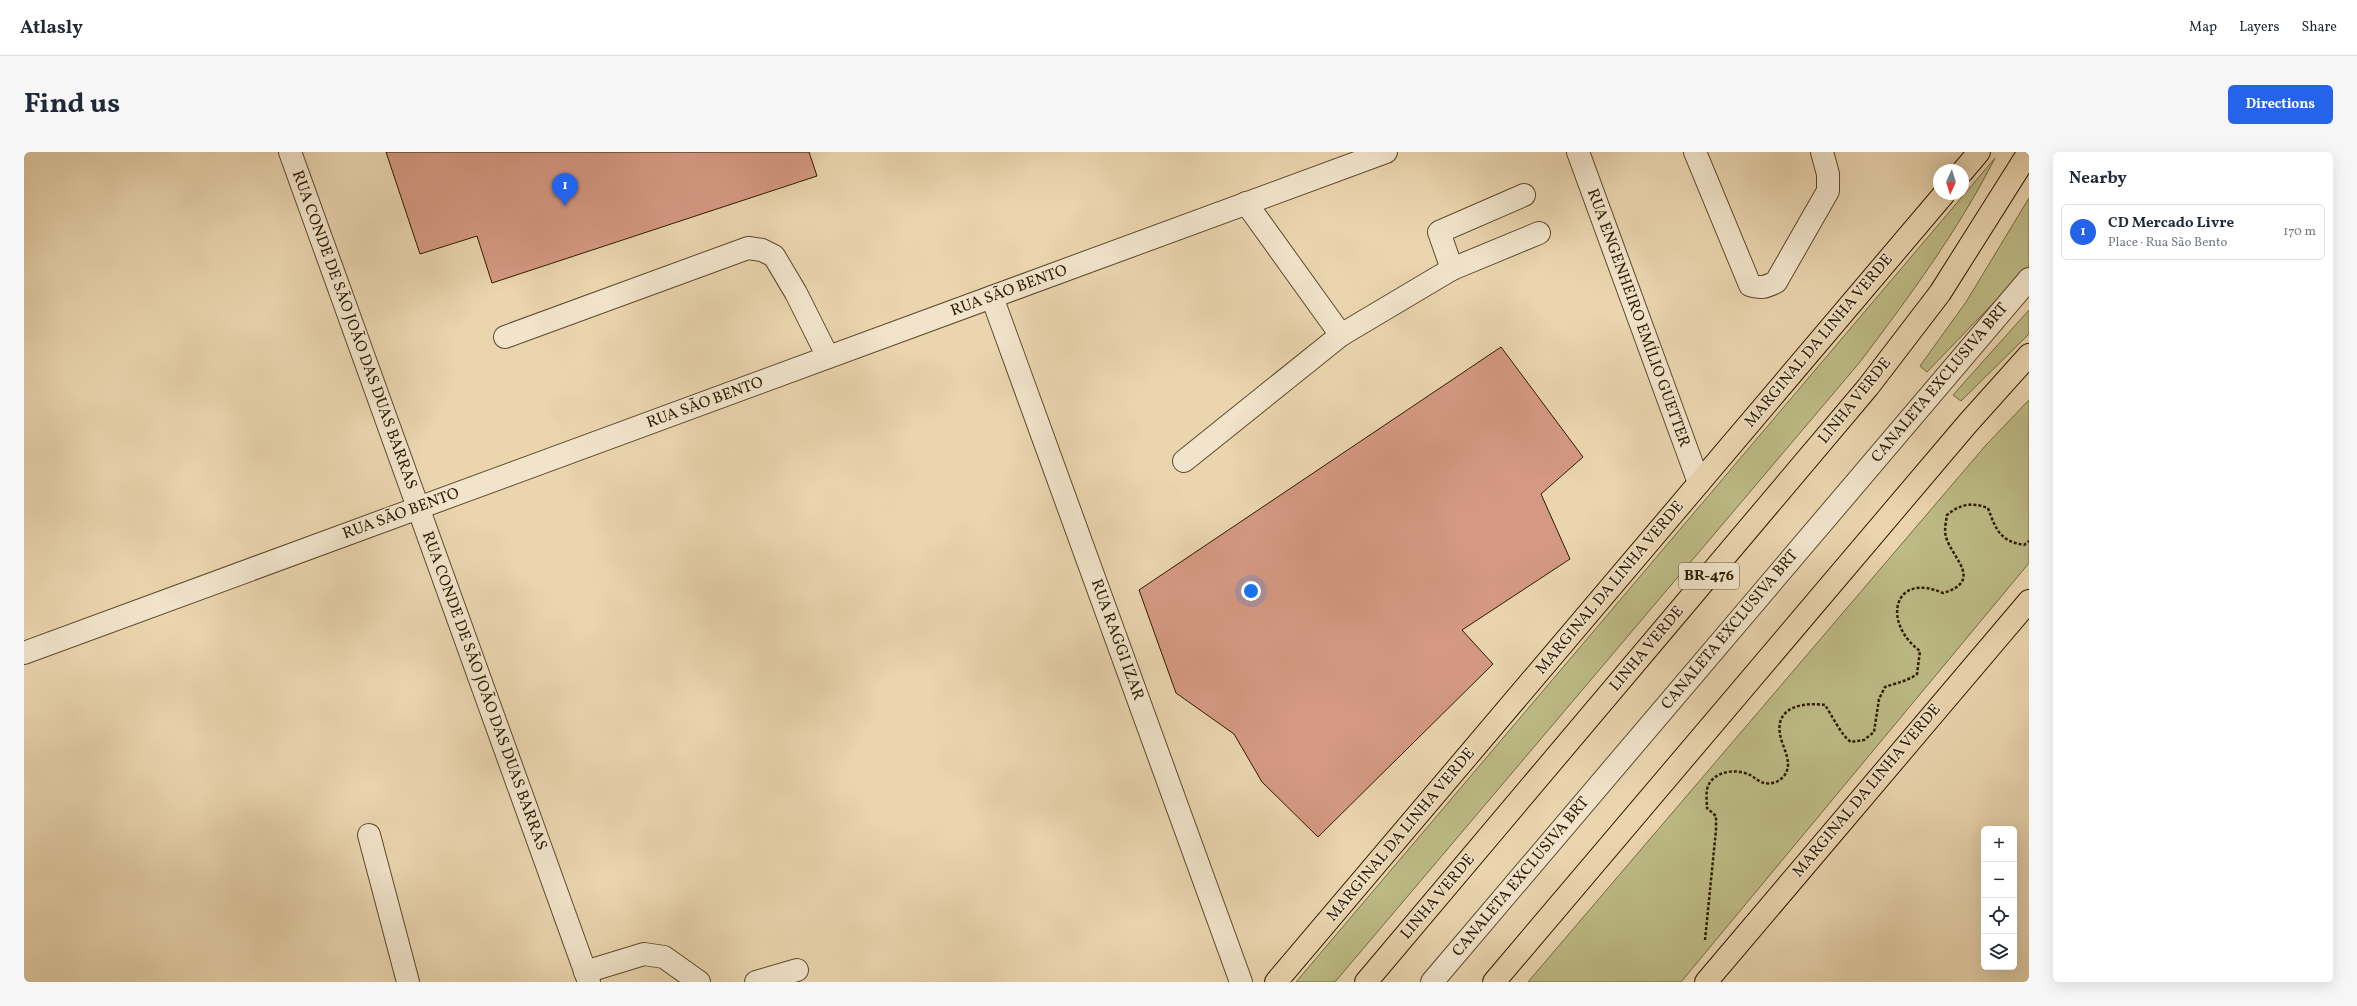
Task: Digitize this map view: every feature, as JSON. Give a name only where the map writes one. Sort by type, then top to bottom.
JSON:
[{"type":"main road","points":[[1969,164],[1979,152]]},
{"type":"main road","name":"LINHA VERDE","points":[[1366,982],[1868,387],[1940,293],[2029,152]]},
{"type":"main road","name":"MARGINAL DA LINHA VERDE","points":[[1276,982],[1939,200]]},
{"type":"main road","points":[[1494,982],[1968,423],[2029,355]]},
{"type":"main road","name":"MARGINAL DA LINHA VERDE","points":[[1708,981],[2029,601]]},
{"type":"street","name":"RUA CONDE DE SÃO JOÃO DAS DUAS BARRAS","points":[[290,152],[587,977]]},
{"type":"street","name":"RUA SÃO BENTO","points":[[24,653],[1386,152]]},
{"type":"street","name":"RUA ENGENHEIRO EMÍLIO GUETTER","points":[[1578,152],[1698,483]]},
{"type":"street","points":[[1695,152],[1750,285],[1757,288],[1766,288],[1776,282],[1828,191],[1828,174],[1822,152]]},
{"type":"street","points":[[1452,269],[1439,232],[1524,195]]},
{"type":"street","points":[[1246,204],[1341,335]]},
{"type":"street","points":[[1184,461],[1341,335],[1452,269],[1539,233]]},
{"type":"street","points":[[505,337],[748,248],[762,250],[774,256],[796,293],[828,357]]},
{"type":"street","name":"CANALETA EXCLUSIVA BRT","points":[[1432,982],[2029,279]]},
{"type":"street","name":"RUA RAGGI IZAR","points":[[992,297],[1242,982]]},
{"type":"street","points":[[369,835],[408,982]]},
{"type":"street","points":[[587,977],[644,954],[664,957],[699,982]]},
{"type":"street","points":[[756,982],[797,970]]},
{"type":"path","points":[[1704,948],[1716,830],[1716,816],[1708,808],[1706,797],[1709,784],[1719,775],[1734,771],[1750,775],[1761,782],[1774,783],[1783,778],[1787,771],[1788,758],[1780,733],[1780,722],[1786,711],[1800,704],[1825,705],[1840,726],[1843,737],[1851,742],[1864,740],[1874,732],[1879,699],[1885,687],[1900,681],[1910,680],[1918,674],[1920,651],[1910,643],[1897,621],[1896,609],[1902,597],[1909,591],[1920,588],[1932,588],[1943,593],[1954,590],[1962,581],[1964,569],[1946,537],[1947,515],[1956,508],[1966,504],[1978,504],[1988,508],[2003,538],[2024,545],[2029,541]]},
{"type":"shaded area","points":[[1995,158],[1965,212],[1932,263],[1860,362],[1335,982],[1296,982],[1959,200],[1969,200],[1969,189]]},
{"type":"shaded area","points":[[2029,198],[2029,266],[1927,372],[1920,366],[1966,302]]},
{"type":"shaded area","points":[[2029,310],[2029,334],[1961,401],[1953,395]]},
{"type":"shaded area","points":[[2029,400],[2029,563],[1681,982],[1528,982],[1986,445]]},
{"type":"building","points":[[386,152],[809,152],[817,176],[492,283],[477,236],[420,254]]},
{"type":"building","points":[[1501,347],[1583,457],[1541,494],[1570,559],[1462,630],[1493,664],[1318,837],[1262,782],[1234,734],[1176,693],[1139,590]]},
{"type":"place","name":"CD Mercado Livre","points":[[565,206]]}]
